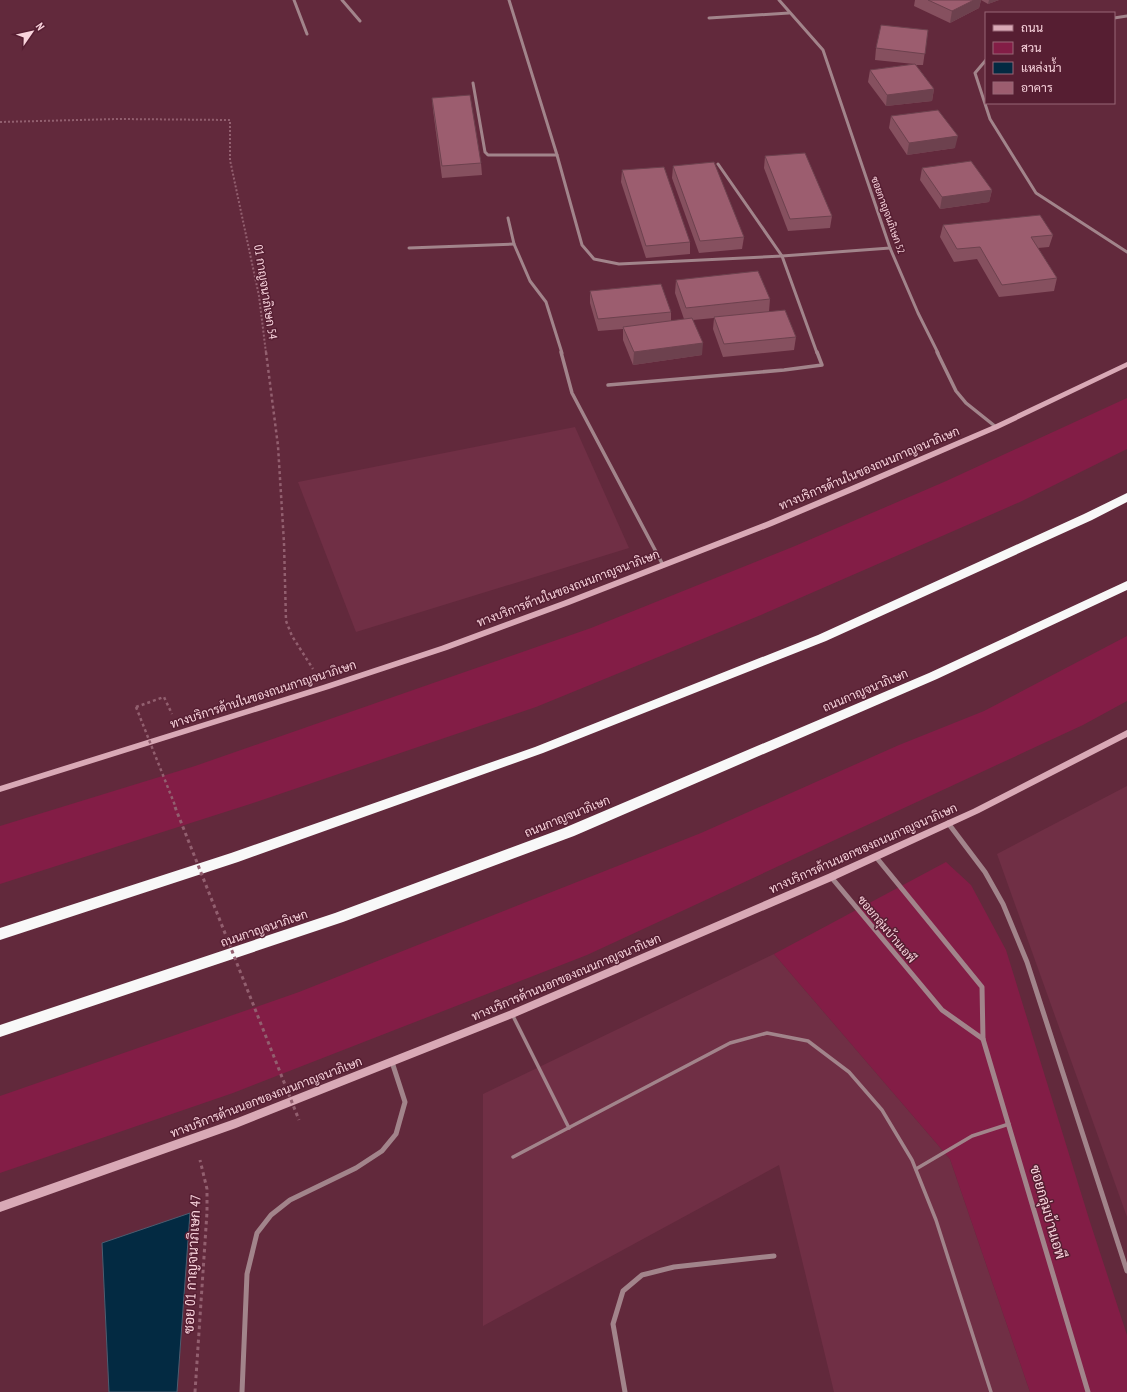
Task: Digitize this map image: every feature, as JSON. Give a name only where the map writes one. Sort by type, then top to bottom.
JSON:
[{"type":"highway","points":[[0,934],[233,858],[539,750],[822,638],[1088,517],[1127,497]]},
{"type":"highway","name":"ถนนกาญจนาภิเษก","points":[[0,1031],[338,918],[569,832],[933,676],[1127,585]]},
{"type":"main road","name":"ทางบริการด้านในของถนนกาญจนาภิเษก","points":[[0,788],[326,687],[452,645],[566,603],[783,518],[996,427],[1127,364]]},
{"type":"main road","name":"ทางบริการด้านนอกของถนนกาญจนาภิเษก","points":[[0,1207],[236,1123],[512,1014],[831,877],[976,811],[1127,733]]},
{"type":"street","points":[[294,0],[307,34]]},
{"type":"street","points":[[342,0],[360,21]]},
{"type":"street","points":[[509,0],[557,155],[582,245],[594,259],[619,264],[782,256],[890,248]]},
{"type":"street","name":"ซอยกาญจนภิเษก 52","points":[[779,0],[823,50],[890,248],[918,313],[956,391],[966,404],[996,427]]},
{"type":"street","points":[[709,18],[789,13]]},
{"type":"street","points":[[1115,18],[1127,16]]},
{"type":"street","points":[[985,61],[975,73],[985,104]]},
{"type":"street","points":[[473,83],[485,152],[488,155],[557,155]]},
{"type":"street","points":[[985,104],[990,119],[1036,193],[1127,252]]},
{"type":"street","points":[[608,386],[784,370],[822,365],[782,256],[718,164]]},
{"type":"street","points":[[508,218],[514,244],[530,281],[546,302],[553,321],[572,393],[663,565]]},
{"type":"street","points":[[409,248],[514,244]]},
{"type":"street","points":[[948,823],[985,872],[1003,904],[1027,962],[1127,1271]]},
{"type":"street","name":"ซอยกลุ่มบ้านเอพี","points":[[876,856],[982,987],[984,1040],[1088,1392]]},
{"type":"street","name":"ซอยกลุ่มบ้านเอพี","points":[[831,877],[942,1010],[984,1040]]},
{"type":"street","points":[[242,1392],[248,1274],[256,1233],[271,1214],[290,1200],[356,1168],[382,1151],[396,1134],[405,1102],[392,1062]]},
{"type":"street","points":[[625,1392],[613,1324],[623,1291],[642,1275],[674,1267],[774,1256]]},
{"type":"lane","points":[[512,1014],[569,1128]]},
{"type":"lane","points":[[513,1157],[730,1043],[767,1033],[808,1041],[849,1072],[882,1110],[916,1168],[936,1220],[991,1392]]},
{"type":"lane","points":[[916,1168],[972,1136],[1010,1124]]},
{"type":"path","name":"01 กาญจนาภิเษก 54","points":[[0,122],[118,119],[230,120],[230,160],[260,296],[278,446],[284,543],[286,621],[300,651],[326,687]]},
{"type":"path","points":[[181,732],[164,697],[136,706],[299,1120]]},
{"type":"path","name":"ซอย 01 กาญจนาภิเษก 47","points":[[195,1392],[207,1212],[207,1190],[196,1137]]},
{"type":"shaded area","points":[[575,427],[629,548],[356,632],[298,482]]},
{"type":"shaded area","points":[[1127,786],[1127,1217],[997,854]]},
{"type":"shaded area","points":[[774,954],[950,1159],[1030,1392],[834,1392],[779,1165],[483,1326],[483,1094]]},
{"type":"green space","points":[[1127,398],[1127,449],[1020,502],[761,615],[536,707],[247,805],[0,884],[0,826],[195,766],[591,628],[795,546],[944,482]]},
{"type":"green space","points":[[1127,636],[1127,701],[1083,725],[587,955],[233,1093],[0,1173],[0,1096],[299,992],[701,833],[899,745],[984,711]]},
{"type":"green space","points":[[946,862],[971,885],[1006,950],[1090,1222],[1127,1335],[1127,1392],[1030,1392],[950,1159],[774,954]]},
{"type":"water","points":[[190,1213],[177,1392],[109,1392],[102,1243]]},
{"type":"building","points":[[928,0],[974,0],[952,11]]},
{"type":"building","points":[[881,25],[928,30],[925,54],[876,48]]},
{"type":"building","points":[[915,64],[934,89],[887,95],[870,70]]},
{"type":"building","points":[[470,95],[481,163],[442,166],[432,98]]},
{"type":"building","points":[[938,110],[958,136],[909,143],[891,116]]},
{"type":"building","points":[[805,153],[832,216],[790,219],[765,156]]},
{"type":"building","points":[[971,161],[992,190],[942,197],[922,168]]},
{"type":"building","points":[[714,162],[744,237],[700,241],[673,166]]},
{"type":"building","points":[[664,167],[690,242],[646,246],[622,170]]},
{"type":"building","points":[[1040,215],[1053,235],[1031,237],[1057,278],[1002,285],[980,247],[957,249],[943,225]]},
{"type":"building","points":[[758,271],[770,299],[686,308],[676,280]]},
{"type":"building","points":[[661,284],[671,312],[598,319],[590,291]]},
{"type":"building","points":[[785,310],[796,337],[724,344],[714,317]]},
{"type":"building","points":[[692,318],[703,343],[634,352],[623,327]]}]
